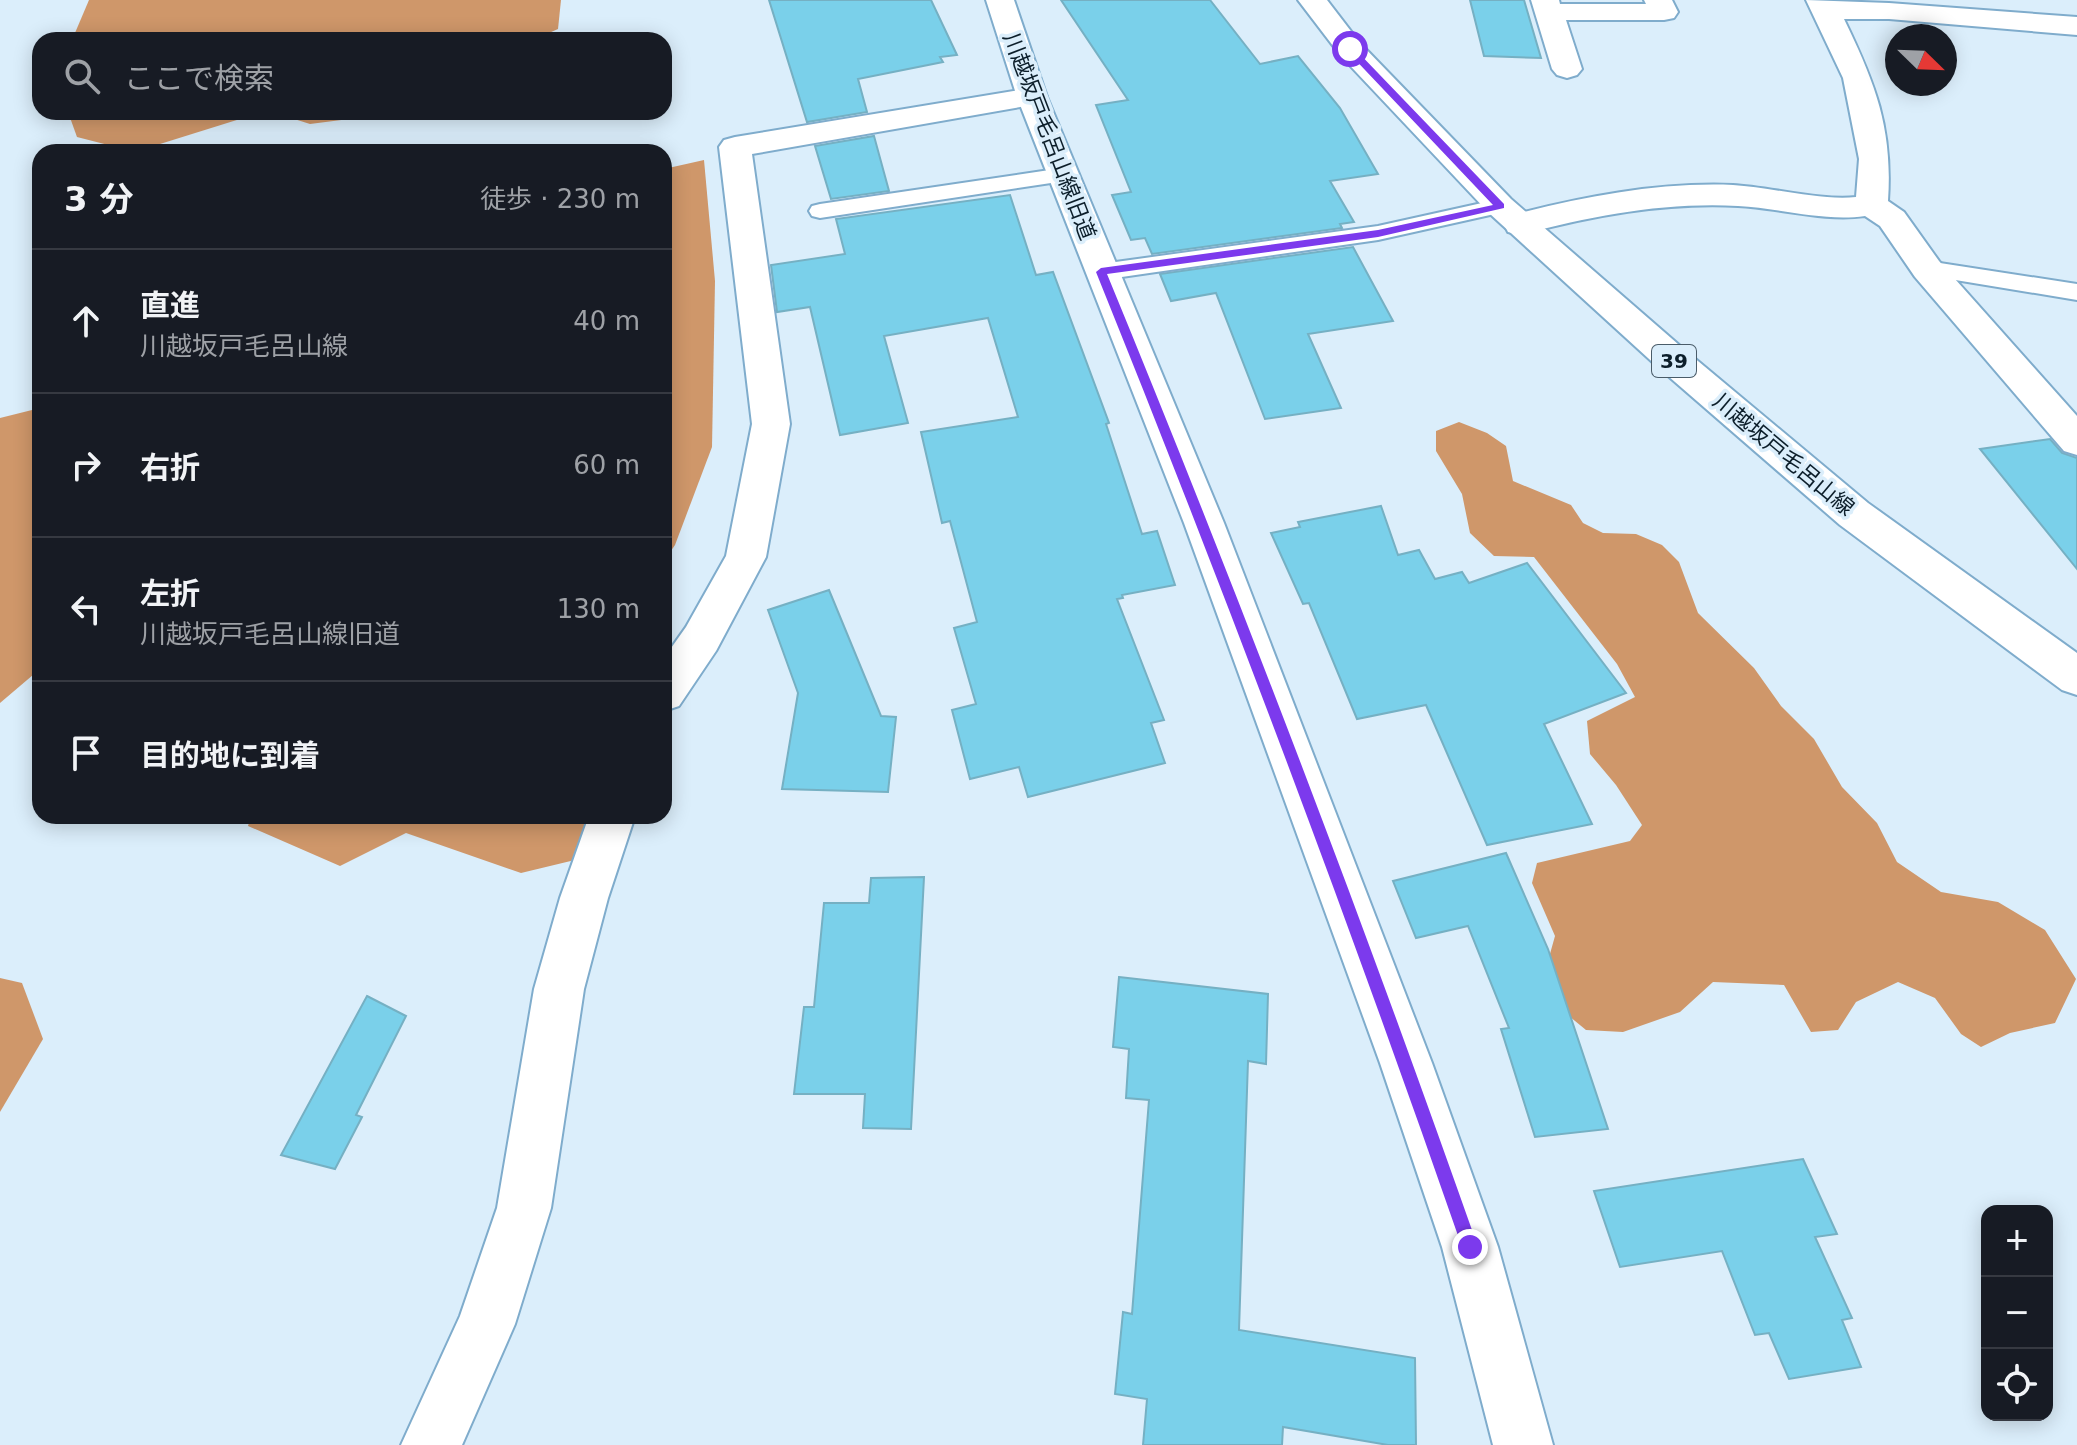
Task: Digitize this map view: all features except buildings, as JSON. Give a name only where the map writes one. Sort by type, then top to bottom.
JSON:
[{"type":"street","name":"川越坂戸毛呂山線旧道","points":[[1000,0],[1032,97],[1204,523],[1406,1063],[1470,1247],[1523,1445]]},
{"type":"street","name":"川越坂戸毛呂山線","points":[[1312,0],[1350,49],[1510,215],[1854,514],[2077,677]]},
{"type":"street","points":[[1567,69],[1547,6],[1664,12],[1658,0]]},
{"type":"street","points":[[1823,6],[1858,78],[1875,159],[1871,205]]},
{"type":"street","points":[[1823,6],[2077,26]]},
{"type":"street","points":[[672,681],[701,639],[746,557],[771,424],[735,147],[1032,97]]},
{"type":"street","points":[[1510,215],[1720,195],[1849,208],[1871,205],[1892,219],[1927,269],[2077,441]]},
{"type":"street","points":[[431,1445],[486,1324],[524,1208],[559,989],[584,898],[609,824]]},
{"type":"lane","points":[[820,211],[1063,175]]},
{"type":"lane","points":[[1101,272],[1510,215]]},
{"type":"lane","points":[[1927,269],[2077,292]]},
{"type":"shaded area","points":[[89,0],[561,0],[558,29],[551,32],[75,32]]},
{"type":"shaded area","points":[[71,120],[236,120],[160,144],[104,144],[77,137]]},
{"type":"shaded area","points":[[297,120],[341,120],[310,124]]},
{"type":"shaded area","points":[[704,160],[715,281],[712,447],[672,549],[672,167]]},
{"type":"shaded area","points":[[32,410],[32,676],[0,703],[0,418]]},
{"type":"shaded area","points":[[1459,422],[1487,433],[1506,446],[1513,481],[1571,505],[1583,523],[1603,533],[1636,534],[1662,545],[1679,562],[1698,613],[1754,668],[1781,706],[1814,739],[1842,787],[1877,823],[1897,862],[1941,892],[1998,902],[2045,930],[2076,979],[2055,1023],[2010,1033],[1981,1047],[1961,1034],[1935,998],[1898,982],[1856,1002],[1838,1030],[1811,1032],[1784,985],[1713,982],[1680,1012],[1623,1032],[1586,1030],[1558,1007],[1548,961],[1555,936],[1532,883],[1537,863],[1630,841],[1642,825],[1616,785],[1590,754],[1587,721],[1635,697],[1617,664],[1534,557],[1494,556],[1470,533],[1462,494],[1436,451],[1436,431]]},
{"type":"shaded area","points":[[632,824],[608,852],[521,873],[406,833],[340,866],[248,826]]},
{"type":"shaded area","points":[[0,978],[22,983],[43,1039],[0,1112]]},
{"type":"route","points":[[1350,49],[1500,206],[1378,233],[1101,272],[1204,523],[1406,1063],[1470,1247]]}]
